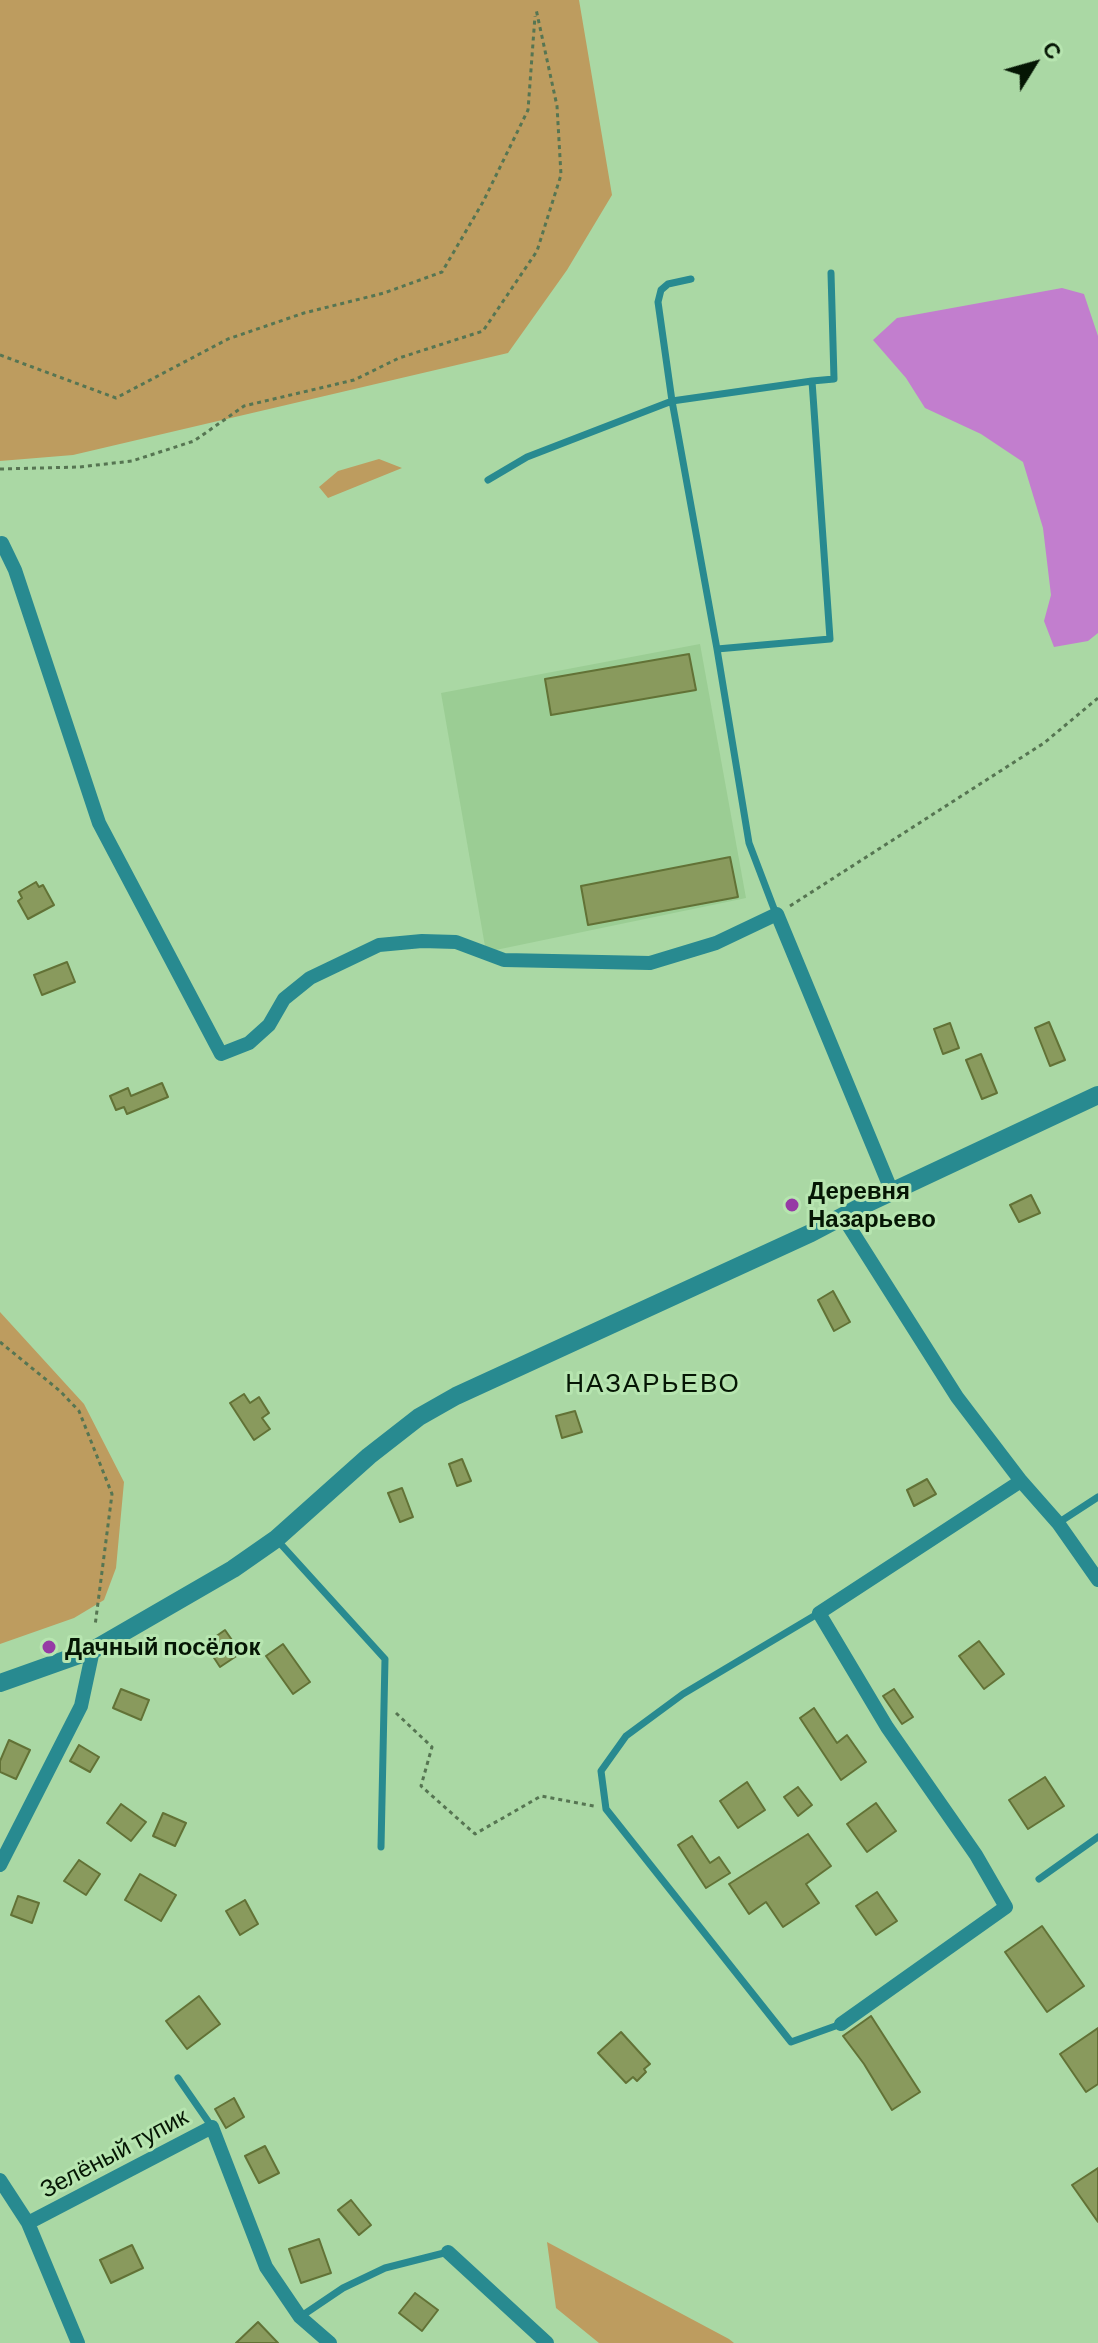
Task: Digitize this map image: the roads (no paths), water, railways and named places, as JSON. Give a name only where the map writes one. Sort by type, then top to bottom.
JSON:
[{"type":"street","points":[[2,543],[15,570],[99,823],[221,1054],[249,1043],[269,1025],[284,999],[310,978],[379,945],[456,942],[504,960],[650,963],[716,943],[777,914],[892,1192]]},
{"type":"street","points":[[0,1683],[93,1650],[233,1569],[276,1539],[369,1456],[419,1417],[456,1396],[1098,1095]]},
{"type":"street","points":[[843,1217],[957,1397],[1021,1481],[1058,1523],[1098,1580]]},
{"type":"street","points":[[841,2024],[1006,1907],[976,1855],[887,1727],[819,1613],[1021,1481]]},
{"type":"street","points":[[0,1865],[81,1706],[93,1650]]},
{"type":"street","name":"Зелёный тупик","points":[[28,2223],[212,2127],[266,2267],[300,2317],[330,2343]]},
{"type":"street","points":[[0,2180],[28,2223],[78,2343]]},
{"type":"street","points":[[448,2252],[547,2343]]},
{"type":"lane","points":[[488,480],[527,457],[672,401],[834,379],[831,273]]},
{"type":"lane","points":[[691,279],[668,284],[661,290],[658,302],[672,401],[749,843],[777,914]]},
{"type":"lane","points":[[717,649],[830,639],[812,381]]},
{"type":"lane","points":[[1058,1523],[1098,1497]]},
{"type":"lane","points":[[276,1539],[385,1659],[381,1847]]},
{"type":"lane","points":[[819,1613],[683,1694],[626,1736],[601,1771],[606,1809],[791,2042],[841,2024]]},
{"type":"lane","points":[[1039,1879],[1098,1837]]},
{"type":"lane","points":[[178,2078],[212,2127]]},
{"type":"lane","points":[[300,2317],[343,2288],[385,2268],[448,2252]]},
{"type":"place","name":"Деревня Назарьево","points":[[792,1205]]},
{"type":"place","name":"Дачный посёлок","points":[[49,1647]]},
{"type":"district","name":"НАЗАРЬЕВО","points":[[653,1383]]}]
